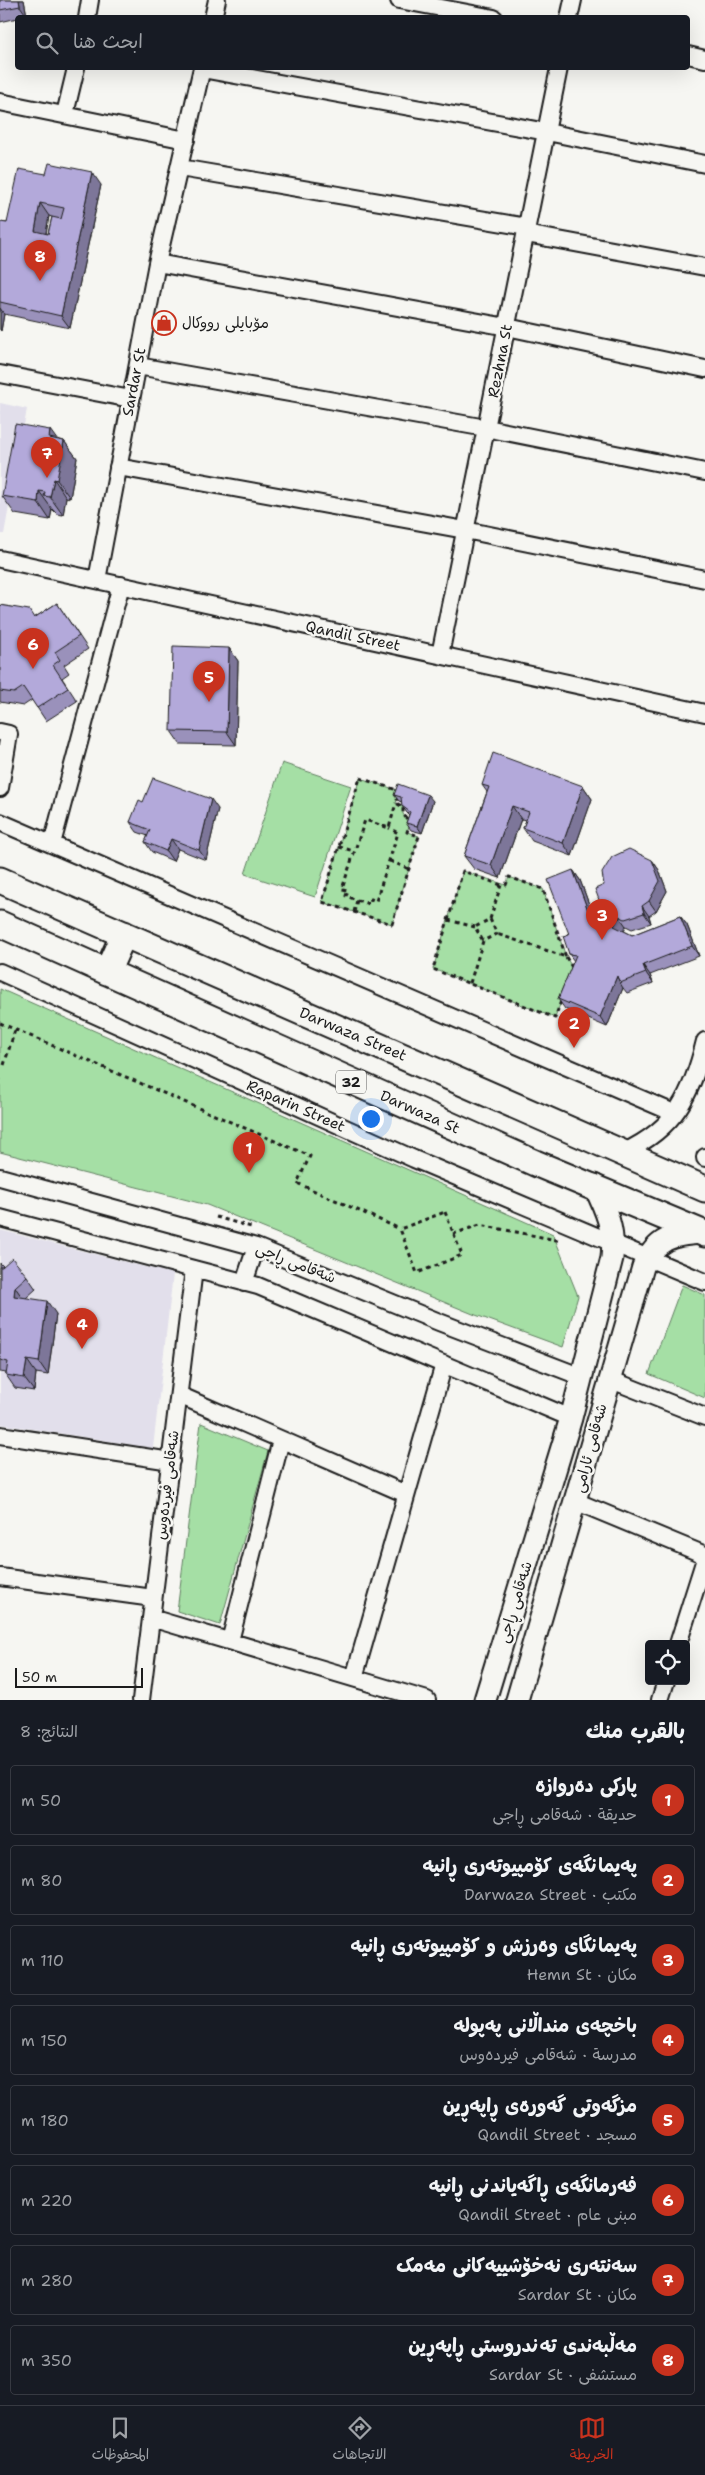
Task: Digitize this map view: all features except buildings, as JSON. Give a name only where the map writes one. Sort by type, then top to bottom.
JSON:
[{"type":"highway","name":"Darwaza Street","points":[[0,880],[705,1189]]},
{"type":"highway","name":"Darwaza St","points":[[0,924],[518,1155],[703,1233]]},
{"type":"highway","points":[[107,972],[124,934]]},
{"type":"main road","name":"شەقامی ڕاجی","points":[[485,1700],[571,1418],[608,1278],[614,1243],[610,1221],[594,1186]]},
{"type":"main road","name":"شەقامی ئارامی","points":[[518,1700],[576,1501],[634,1290],[648,1256],[665,1240],[676,1235],[703,1233]]},
{"type":"main road","points":[[608,1278],[624,1278],[634,1290]]},
{"type":"street","points":[[88,15],[90,0]]},
{"type":"street","points":[[214,15],[217,0]]},
{"type":"street","points":[[399,0],[478,15]]},
{"type":"street","points":[[570,15],[573,0]]},
{"type":"street","points":[[690,55],[705,59]]},
{"type":"street","points":[[65,114],[76,70]]},
{"type":"street","name":"Sardar St","points":[[97,580],[158,263],[202,70]]},
{"type":"street","points":[[213,70],[547,132],[705,164]]},
{"type":"street","name":"Rezhna St","points":[[440,655],[559,70]]},
{"type":"street","points":[[0,102],[186,140]]},
{"type":"street","points":[[180,168],[526,230],[705,267]]},
{"type":"street","points":[[158,263],[507,327],[705,369]]},
{"type":"street","points":[[138,366],[486,428],[705,472]]},
{"type":"street","points":[[0,374],[131,399]]},
{"type":"street","points":[[118,466],[465,530],[705,579]]},
{"type":"street","name":"Qandil Street","points":[[0,559],[705,713]]},
{"type":"street","points":[[52,844],[121,585]]},
{"type":"street","points":[[0,732],[9,734],[0,788]]},
{"type":"street","points":[[0,822],[674,1113]]},
{"type":"street","name":"Raparin Street","points":[[0,972],[414,1160],[648,1256],[705,1282]]},
{"type":"street","points":[[624,1152],[655,1135],[674,1113],[696,1077],[705,1040]]},
{"type":"street","name":"شەقامی ڕاجی","points":[[0,1178],[256,1246],[439,1322],[582,1378]]},
{"type":"street","points":[[0,1218],[258,1286],[571,1418]]},
{"type":"street","points":[[244,1282],[256,1246]]},
{"type":"street","name":"شەقامی فیردەوس","points":[[140,1700],[194,1269]]},
{"type":"street","points":[[354,1678],[444,1364]]},
{"type":"street","points":[[609,1379],[705,1417]]},
{"type":"street","points":[[179,1395],[406,1494]]},
{"type":"street","points":[[0,1435],[170,1461]]},
{"type":"street","points":[[230,1641],[281,1440]]},
{"type":"street","points":[[576,1501],[705,1555]]},
{"type":"street","points":[[679,1640],[705,1559]]},
{"type":"street","points":[[0,1577],[153,1598]]},
{"type":"street","points":[[151,1618],[427,1700]]},
{"type":"street","points":[[660,1700],[665,1685]]},
{"type":"path","points":[[389,828],[396,803],[400,791],[360,778],[322,902],[392,924],[420,836],[407,832],[410,823],[403,814],[403,807],[396,803]]},
{"type":"path","points":[[365,820],[398,833],[376,901],[371,900],[369,904],[346,896],[348,890],[342,889],[354,851],[365,820]]},
{"type":"path","points":[[339,847],[354,851]]},
{"type":"path","points":[[390,861],[410,869]]},
{"type":"path","points":[[564,994],[555,1018],[432,969],[463,871],[501,885],[506,886],[509,877],[543,889],[566,957],[573,969],[570,978]]},
{"type":"path","points":[[448,920],[475,927],[490,919],[501,885]]},
{"type":"path","points":[[354,912],[358,900]]},
{"type":"path","points":[[490,919],[498,934],[566,957]]},
{"type":"path","points":[[470,983],[483,941],[475,927]]},
{"type":"path","points":[[483,941],[498,934]]},
{"type":"path","points":[[0,1023],[310,1156],[298,1184],[400,1229],[445,1212],[462,1255],[417,1273],[400,1229]]},
{"type":"path","points":[[4,1065],[15,1030]]},
{"type":"path","points":[[453,1234],[480,1224],[571,1243]]},
{"type":"path","points":[[246,1225],[255,1229]]},
{"type":"shaded area","points":[[0,403],[27,409],[4,534],[0,534]]},
{"type":"shaded area","points":[[0,1230],[173,1274],[153,1448],[0,1424]]},
{"type":"green space","points":[[282,763],[351,786],[315,897],[245,874]]},
{"type":"green space","points":[[360,778],[400,791],[396,803],[403,807],[403,814],[410,823],[407,832],[419,836],[392,924],[322,902]]},
{"type":"green space","points":[[463,871],[506,885],[509,877],[543,889],[566,957],[573,969],[555,1018],[433,969]]},
{"type":"green space","points":[[0,989],[553,1234],[578,1296],[563,1347],[473,1314],[207,1205],[0,1152]]},
{"type":"green space","points":[[682,1285],[705,1295],[705,1398],[649,1374]]},
{"type":"green space","points":[[201,1423],[268,1451],[220,1625],[177,1611]]},
{"type":"place","name":"مەڵبەندی تەندروستی ڕاپەڕین","points":[[40,281]]},
{"type":"place","name":"مۆبایلی رووکال","points":[[164,323]]},
{"type":"place","name":"سەنتەری نەخۆشییەکانی مەمک","points":[[47,478]]},
{"type":"place","name":"فەرمانگەی ڕاگەیاندنی ڕانیە","points":[[33,669]]},
{"type":"place","name":"مزگەوتی گەورەی ڕاپەڕین","points":[[209,702]]},
{"type":"place","name":"پەیمانگای وەرزش و کۆمپیوتەری ڕانیە","points":[[602,940]]},
{"type":"place","name":"پەیمانگەی کۆمپیوتەری ڕانیە","points":[[574,1048]]},
{"type":"place","name":"پارکی دەروازە","points":[[249,1173]]},
{"type":"place","name":"باخچەی منداڵانی پەپولە","points":[[82,1349]]}]
